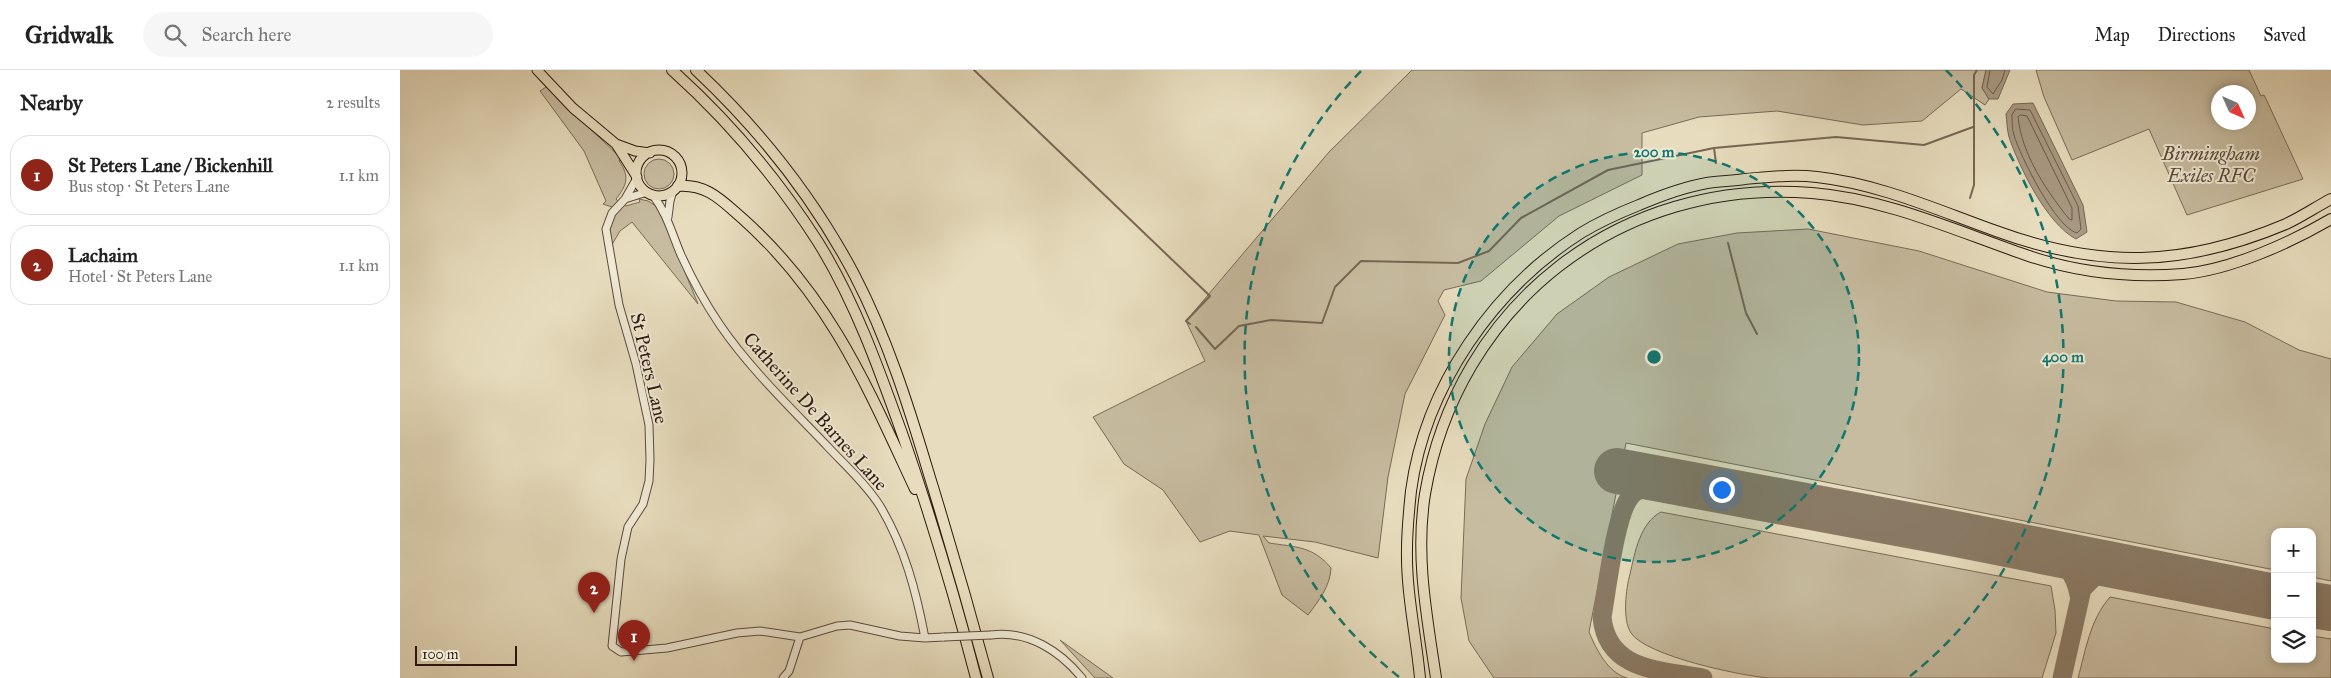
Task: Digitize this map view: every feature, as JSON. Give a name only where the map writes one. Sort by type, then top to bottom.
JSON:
[{"type":"highway","points":[[672,70],[708,103],[743,140],[781,188],[818,243],[845,293],[873,355],[936,533],[976,678]]},
{"type":"highway","points":[[696,70],[746,119],[794,178],[837,244],[872,311],[912,418],[962,580],[988,678]]},
{"type":"highway","points":[[1420,678],[1406,550],[1416,466],[1430,418],[1446,382],[1463,353],[1478,331],[1517,283],[1557,250],[1607,219],[1658,197],[1705,184],[1779,176],[1815,177],[1864,186],[1914,199],[2027,242],[2107,258],[2146,259],[2200,252],[2288,223],[2331,199]]},
{"type":"highway","points":[[676,188],[700,187],[719,198],[764,239],[811,293],[856,364],[936,533]]},
{"type":"highway","points":[[1437,678],[1422,576],[1422,528],[1425,495],[1442,424],[1459,387],[1486,341],[1524,296],[1547,274],[1606,234],[1686,204],[1746,194],[1812,193],[1861,199],[1928,219],[2030,256],[2075,269],[2124,275],[2185,274],[2227,264],[2294,240],[2331,220]]},
{"type":"main road","points":[[537,70],[585,120],[616,144],[636,151],[650,153],[665,151],[677,159],[682,172],[676,188],[662,196],[649,193],[640,185],[616,144]]},
{"type":"main road","points":[[637,178],[639,164],[650,153]]},
{"type":"street","name":"St Peters Lane","points":[[637,178],[625,199],[615,208],[609,218],[606,238],[619,305],[636,364],[649,425],[649,481],[643,504],[628,527],[621,559],[612,646],[621,652],[667,648],[737,633],[760,631],[800,637],[836,626],[850,625],[900,636],[925,638]]},
{"type":"street","name":"Catherine De Barnes Lane","points":[[668,220],[668,207],[676,188]]},
{"type":"street","name":"Catherine De Barnes Lane","points":[[649,193],[668,220],[681,254],[697,286],[730,338],[780,396],[856,476],[879,505],[898,538],[909,567],[925,638]]},
{"type":"street","points":[[625,199],[649,193]]},
{"type":"street","points":[[925,638],[1017,635],[1042,644],[1060,655],[1082,678]]},
{"type":"street","points":[[784,678],[789,671],[800,637]]},
{"type":"green space","points":[[1412,70],[1986,70],[1982,88],[1989,99],[1985,105],[1961,89],[1922,121],[1863,125],[1777,111],[1699,117],[1642,133],[1642,175],[1559,216],[1481,281],[1444,290],[1438,301],[1445,315],[1405,394],[1388,477],[1378,558],[1315,542],[1263,536],[1269,543],[1310,551],[1331,568],[1329,581],[1320,599],[1308,615],[1282,595],[1259,535],[1230,531],[1200,542],[1163,490],[1124,464],[1093,417],[1205,361],[1186,321],[1329,152]]},
{"type":"green space","name":"Birmingham Exiles RFC","points":[[2036,70],[2249,70],[2256,85],[2211,85],[2211,130],[2256,130],[2256,85],[2261,96],[2264,95],[2303,179],[2187,215],[2149,129],[2072,160],[2044,97]]},
{"type":"green space","points":[[546,87],[621,158],[619,161],[625,171],[626,180],[623,189],[616,199],[618,201],[612,207],[603,204],[606,201],[584,151],[540,91]]},
{"type":"green space","points":[[659,159],[670,163],[674,174],[670,185],[659,189],[648,185],[644,174],[648,163]]},
{"type":"green space","points":[[639,199],[648,201],[659,208],[698,304],[632,222],[620,231],[610,248],[609,236],[615,215],[623,205],[626,206],[640,202]]},
{"type":"green space","points":[[1808,229],[1919,251],[2047,292],[2116,301],[2176,302],[2245,322],[2299,350],[2331,359],[2331,581],[2316,578],[2316,528],[2271,528],[2271,569],[1626,443],[1589,632],[1595,646],[1608,666],[1627,678],[1494,678],[1469,641],[1461,598],[1466,479],[1485,424],[1512,367],[1557,314],[1609,277],[1678,244],[1737,233]]},
{"type":"green space","points":[[1661,512],[2051,586],[2056,633],[2042,678],[1769,678],[1717,669],[1674,657],[1655,649],[1640,641],[1631,633],[1626,620],[1626,596],[1634,557],[1643,531],[1648,523]]},
{"type":"green space","points":[[2110,597],[2271,628],[2271,663],[2316,663],[2316,637],[2331,639],[2331,678],[2078,678],[2093,625]]},
{"type":"green space","points":[[1060,640],[1113,678],[1095,678]]},
{"type":"water","points":[[1986,70],[2010,70],[1998,99],[1989,99],[1982,88]]},
{"type":"water","points":[[2033,103],[2083,205],[2087,232],[2076,239],[2065,232],[2035,194],[2009,137],[2006,114],[2013,104]]},
{"type":"waterway","points":[[974,70],[1210,296],[1186,321],[1190,324]]},
{"type":"waterway","points":[[1970,198],[1974,185],[1974,75],[1977,70]]},
{"type":"waterway","points":[[1196,327],[1215,349],[1239,326],[1271,320],[1322,323],[1335,287],[1361,261],[1458,263],[1489,251],[1521,218],[1608,170],[1714,148],[1836,137],[1924,145],[1973,127]]},
{"type":"waterway","points":[[1714,148],[1716,163]]},
{"type":"waterway","points":[[1728,243],[1746,313],[1757,334]]},
{"type":"taxiway","points":[[1673,482],[1650,485],[1639,489],[1630,497],[1620,520],[1616,536],[1602,617],[1606,635],[1614,648],[1625,658],[1638,665],[1653,669],[1703,678]]},
{"type":"taxiway","points":[[2044,552],[2068,569],[2075,580],[2079,595]]},
{"type":"taxiway","points":[[2062,678],[2082,589],[2097,574],[2118,567]]},
{"type":"runway","points":[[1617,471],[1956,534],[2271,596]]},
{"type":"runway","points":[[2316,606],[2331,608]]},
{"type":"place","name":"Lachaim","points":[[594,613]]},
{"type":"place","name":"St Peters Lane / Bickenhill","points":[[634,661]]}]
